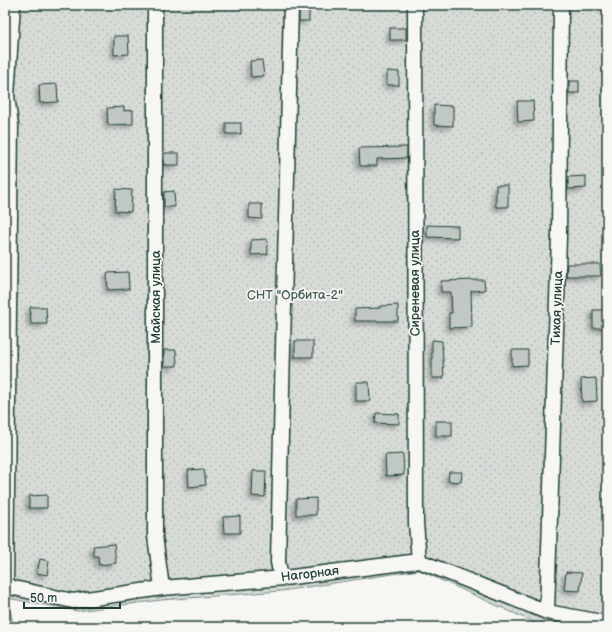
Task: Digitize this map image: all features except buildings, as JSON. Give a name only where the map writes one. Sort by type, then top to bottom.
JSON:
[{"type":"street","points":[[6,587],[11,125],[8,96],[13,5]]},
{"type":"street","name":"Майская улица","points":[[155,5],[155,528],[162,588]]},
{"type":"street","points":[[284,578],[280,572],[278,562],[291,5]]},
{"type":"street","name":"Сиреневая улица","points":[[415,5],[416,507],[418,561]]},
{"type":"street","name":"Тихая улица","points":[[547,612],[559,237],[561,5]]},
{"type":"street","name":"Нагорная","points":[[6,587],[72,601],[162,588],[284,578],[418,561],[547,612],[607,623]]},
{"type":"green space","name":"СНТ \"Орбита-2\"","points":[[5,5],[607,5],[607,627],[544,627],[419,570],[281,591],[161,600],[77,611],[7,598],[14,627],[5,627]]}]
